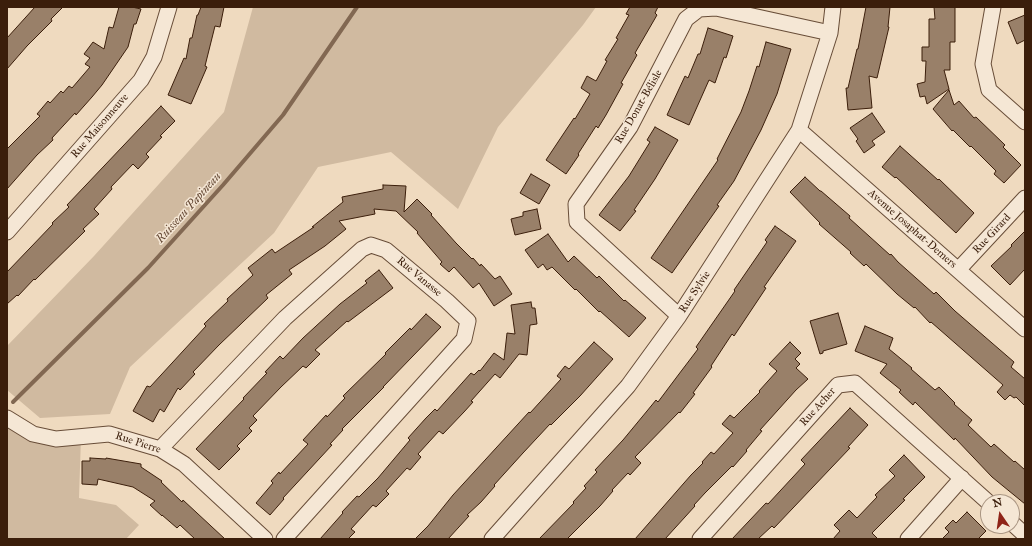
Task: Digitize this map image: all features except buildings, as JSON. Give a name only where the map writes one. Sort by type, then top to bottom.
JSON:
[{"type":"street","name":"Rue Maisonneuve","points":[[7,232],[141,80],[154,57],[168,7]]},
{"type":"street","name":"Rue Sylvie","points":[[492,539],[628,386],[679,316],[799,130],[830,33],[833,7]]},
{"type":"street","points":[[994,7],[983,64],[989,90],[1025,122]]},
{"type":"street","name":"Rue Donat-Bélisle","points":[[679,316],[577,222],[576,204],[630,127],[686,19],[699,9],[716,8],[830,33]]},
{"type":"street","name":"Avenue Josaphat-Demers","points":[[799,130],[1025,329]]},
{"type":"street","name":"Rue Girard","points":[[958,270],[1025,198]]},
{"type":"street","name":"Rue Vanasse","points":[[160,449],[285,318],[362,249],[371,245],[386,250],[447,301],[468,321],[464,339],[284,539]]},
{"type":"street","name":"Rue Acher","points":[[700,539],[838,385],[855,383],[980,495]]},
{"type":"street","name":"Rue Pierre","points":[[7,418],[32,434],[56,439],[109,434],[160,449],[184,464],[265,539]]},
{"type":"street","points":[[908,539],[962,478]]},
{"type":"shaded area","points":[[253,7],[596,7],[583,25],[498,127],[458,209],[391,152],[318,167],[274,233],[130,367],[110,414],[40,418],[7,390],[7,346],[94,256],[224,112]]},
{"type":"shaded area","points":[[7,418],[33,434],[81,437],[79,498],[116,505],[139,525],[126,539],[7,539]]},
{"type":"waterway","name":"Ruisseau Papineau","points":[[13,402],[148,268],[223,185],[283,115],[357,7]]}]
